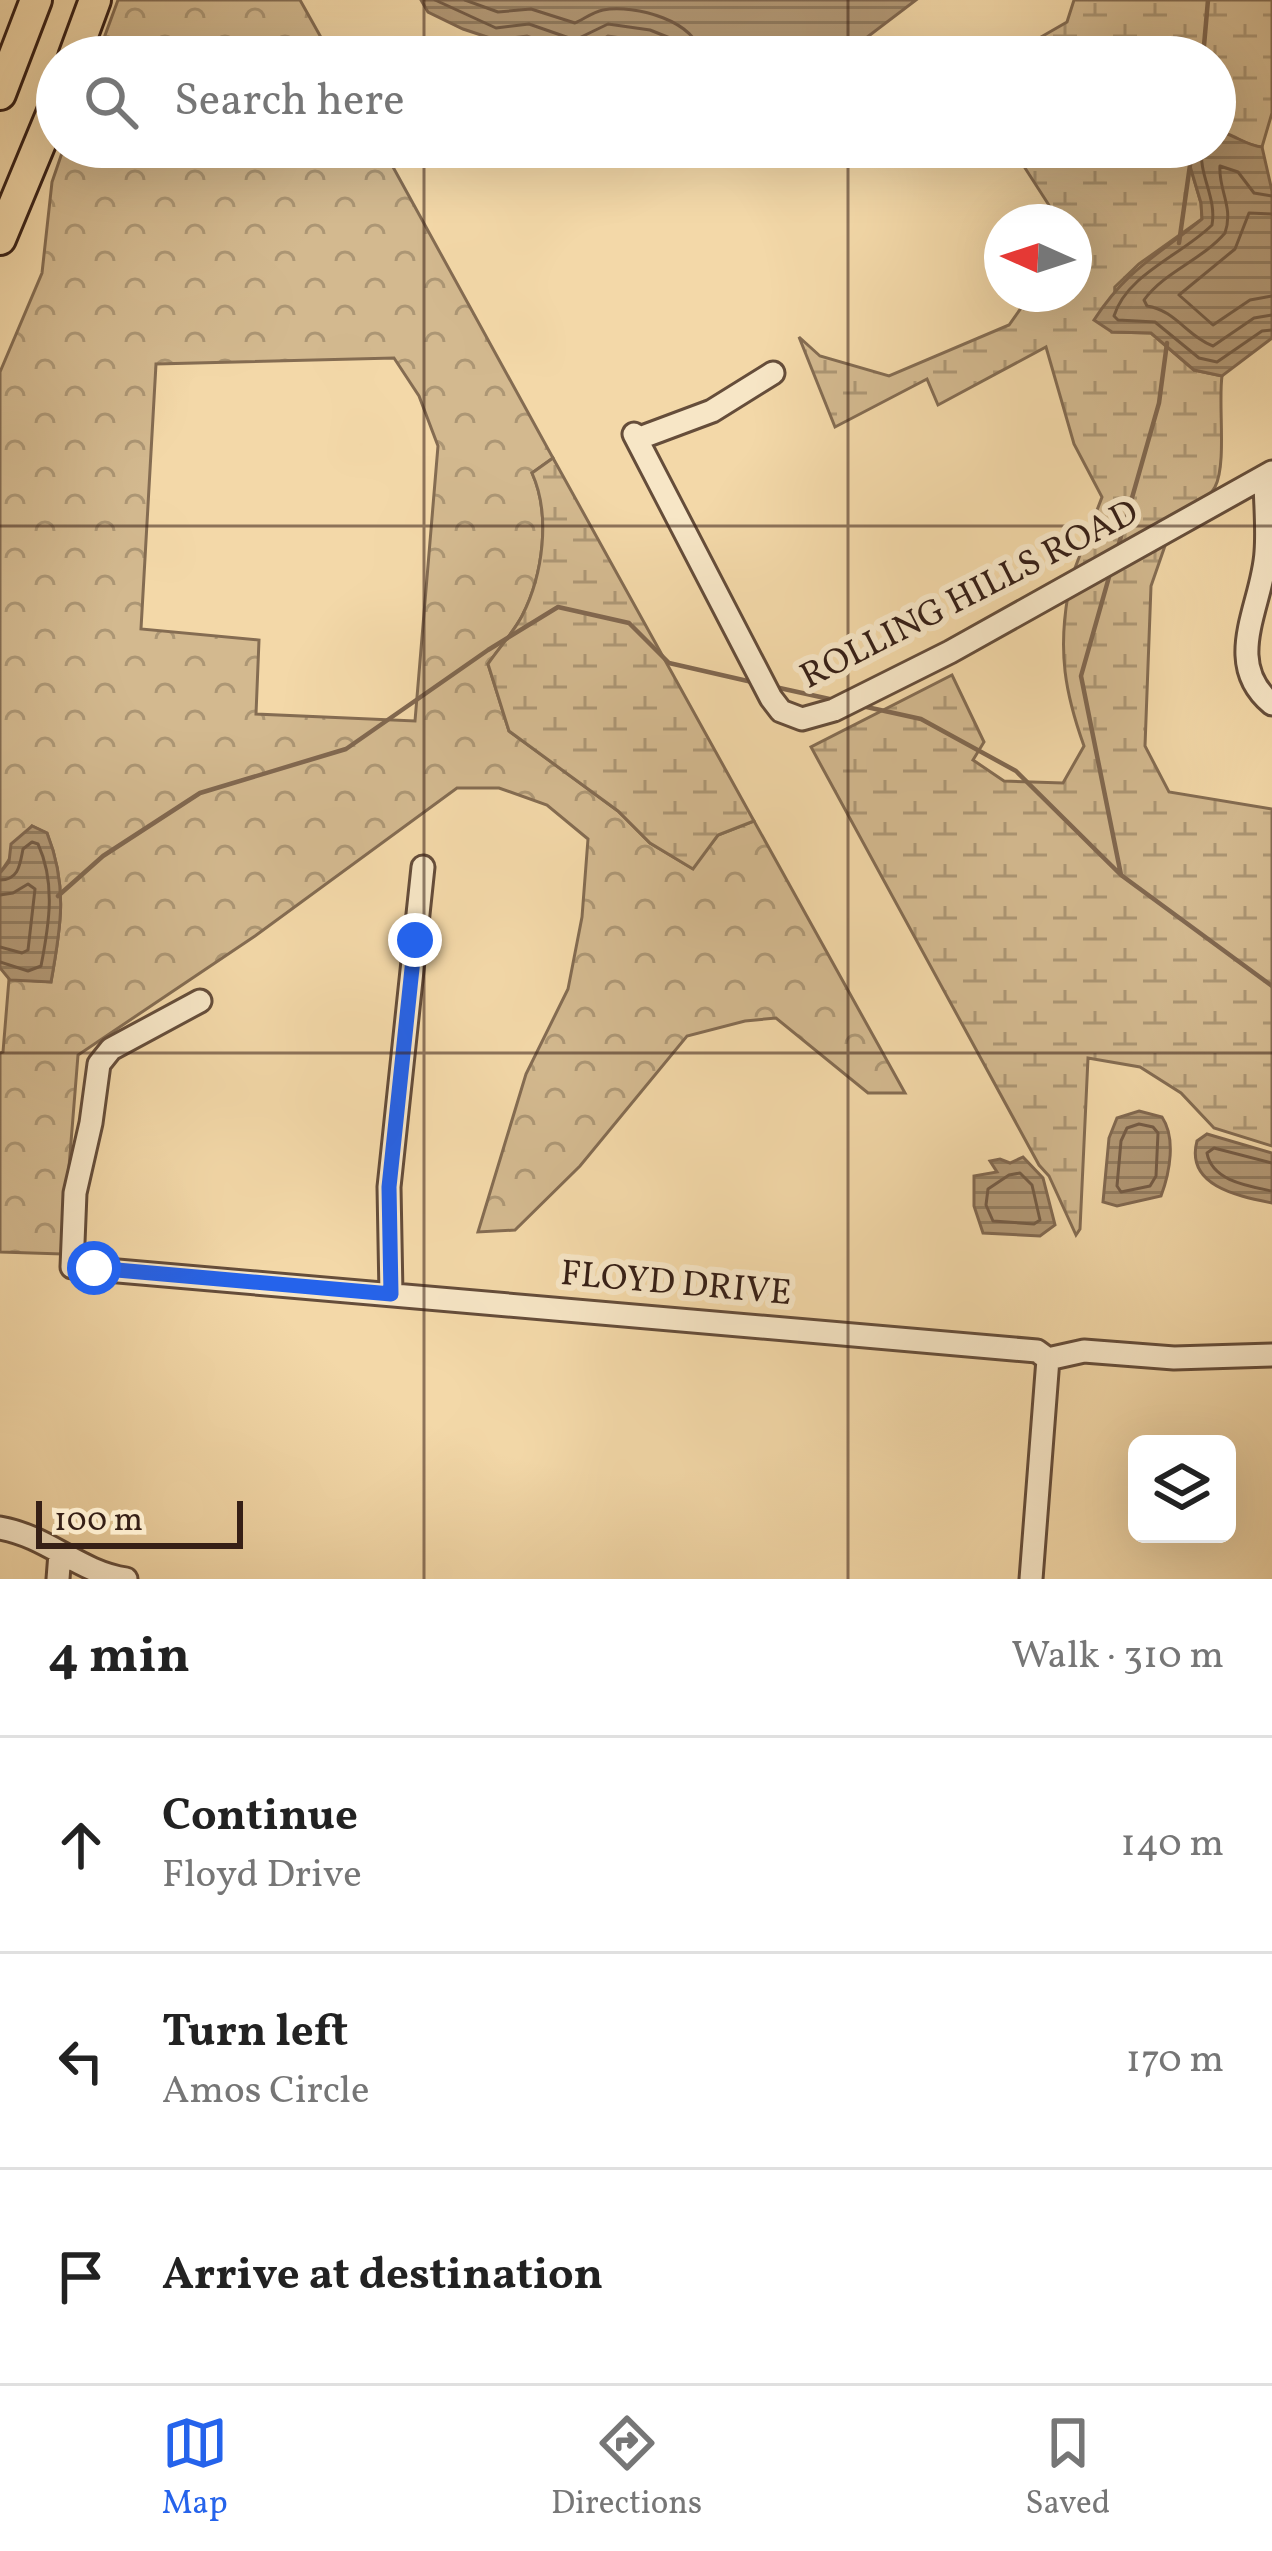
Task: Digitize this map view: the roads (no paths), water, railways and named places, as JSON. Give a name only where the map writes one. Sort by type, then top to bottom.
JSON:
[{"type":"highway","points":[[0,94],[36,0]]},
{"type":"highway","points":[[82,36],[95,0]]},
{"type":"highway","points":[[0,239],[36,152]]},
{"type":"street","name":"ROLLING HILLS ROAD","points":[[773,373],[712,411],[636,437],[771,698],[782,711],[802,718],[833,710],[950,652],[1268,474]]},
{"type":"street","points":[[1268,474],[1265,565],[1245,650],[1254,684],[1272,704]]},
{"type":"street","points":[[391,1294],[389,1187],[423,867]]},
{"type":"street","name":"FLOYD DRIVE","points":[[200,1001],[111,1049],[99,1064],[75,1193],[72,1267],[1037,1351],[1048,1359],[1084,1351],[1174,1358],[1272,1354]]},
{"type":"street","points":[[1031,1579],[1048,1359]]},
{"type":"street","points":[[0,1528],[35,1538],[87,1569],[126,1579]]},
{"type":"street","points":[[58,1579],[60,1552]]},
{"type":"water","points":[[421,0],[916,0],[869,36],[484,36],[428,12]]},
{"type":"water","points":[[1236,138],[1262,147],[1272,191],[1272,338],[1222,376],[1194,370],[1151,333],[1112,332],[1094,320],[1131,275],[1202,219],[1191,168],[1236,168]]},
{"type":"water","points":[[32,826],[47,833],[58,871],[60,925],[51,982],[10,980],[0,968],[0,873],[9,862],[11,844]]},
{"type":"water","points":[[1139,1111],[1162,1117],[1169,1135],[1169,1166],[1161,1196],[1117,1206],[1103,1202],[1109,1138],[1117,1118]]},
{"type":"water","points":[[1207,1134],[1272,1153],[1272,1203],[1230,1192],[1206,1179],[1195,1156],[1197,1141]]},
{"type":"water","points":[[1023,1157],[1043,1178],[1055,1225],[1040,1236],[983,1233],[974,1206],[974,1176],[997,1172],[990,1161],[1010,1163]]},
{"type":"waterway","points":[[1205,36],[1208,0]]},
{"type":"waterway","points":[[1179,243],[1190,168]]},
{"type":"waterway","points":[[1118,547],[1159,403],[1167,343]]},
{"type":"waterway","points":[[1111,570],[1081,676],[1121,875],[1272,986]]},
{"type":"waterway","points":[[58,896],[103,856],[200,793],[346,749],[558,607],[629,623],[669,663],[752,682]]},
{"type":"waterway","points":[[775,687],[834,700]]},
{"type":"waterway","points":[[862,706],[921,719],[1016,771],[1121,875]]}]
